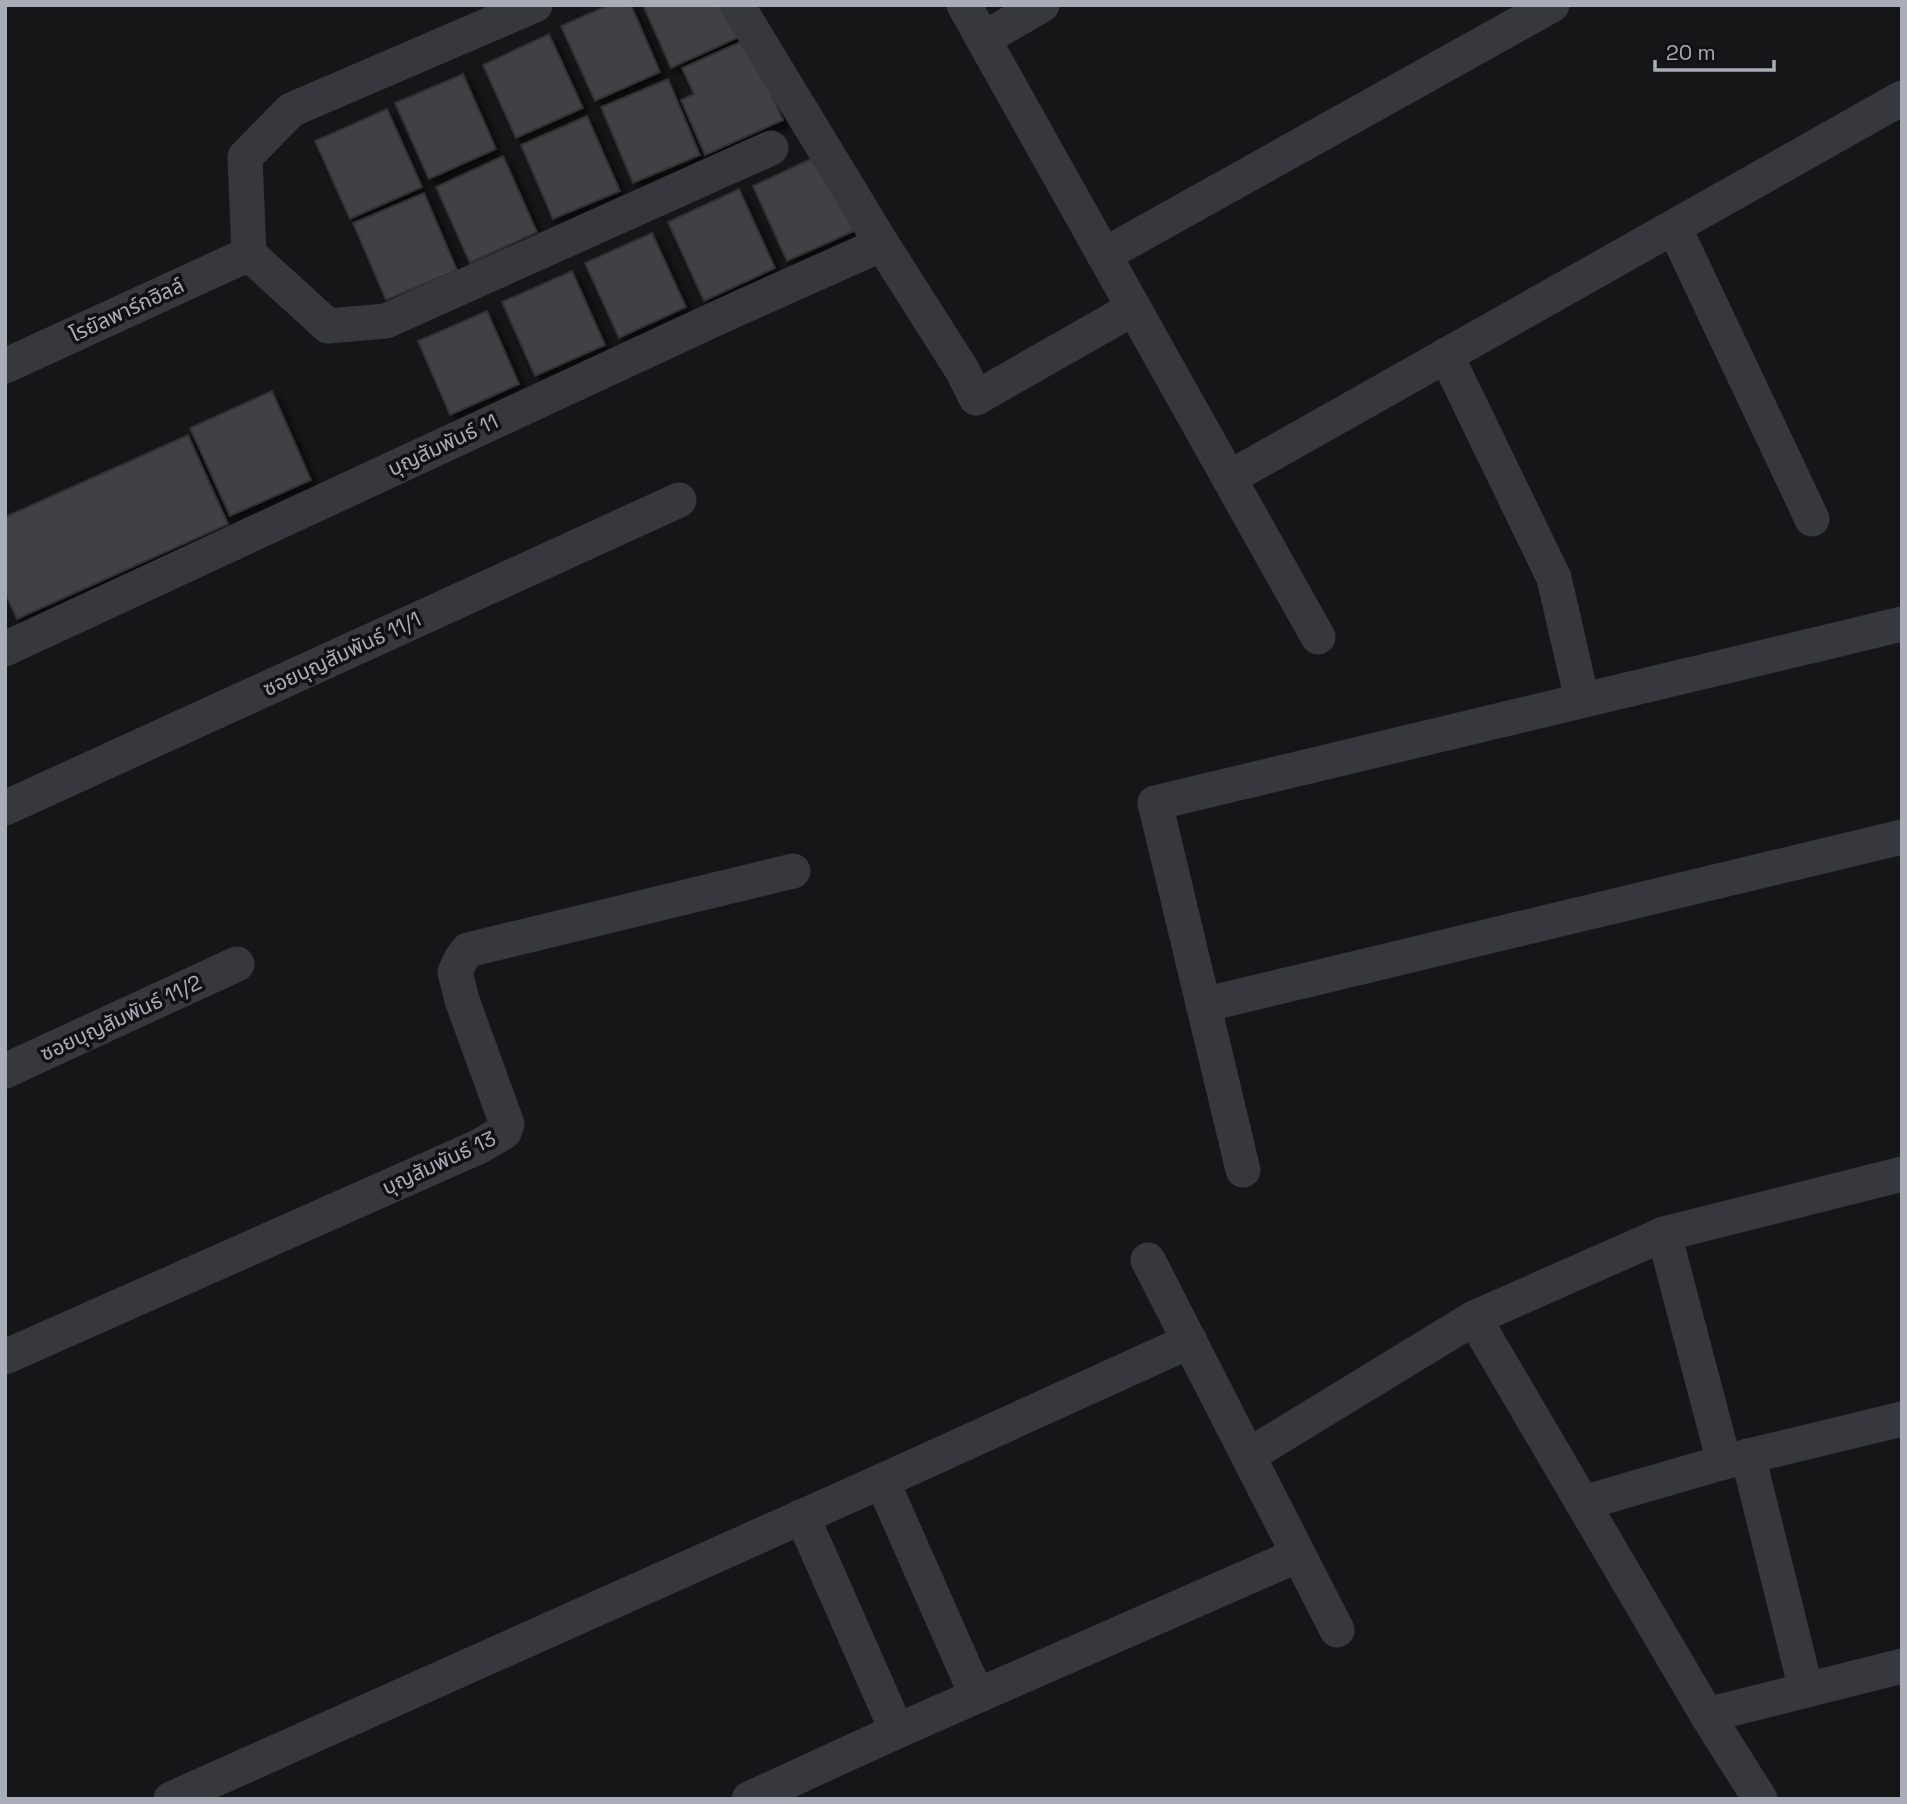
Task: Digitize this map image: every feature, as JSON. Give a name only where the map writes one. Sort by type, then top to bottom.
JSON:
[{"type":"street","points":[[534,5],[291,110],[245,157],[248,254],[328,326],[386,321],[771,148]]},
{"type":"street","points":[[964,5],[1318,637]]},
{"type":"street","points":[[983,39],[1042,5]]},
{"type":"street","points":[[1104,255],[1552,5]]},
{"type":"street","points":[[739,6],[976,398],[1134,308]]},
{"type":"street","points":[[1229,478],[1901,99]]},
{"type":"street","points":[[1674,227],[1812,519]]},
{"type":"street","name":"บุญสัมพันธ์ 11","points":[[5,649],[882,244]]},
{"type":"street","name":"โรยัลพาร์กฮิลล์","points":[[5,366],[248,254]]},
{"type":"street","points":[[1446,355],[1554,578],[1583,700]]},
{"type":"street","name":"ซอยบุญสัมพันธ์ 11/1","points":[[5,808],[679,500]]},
{"type":"street","points":[[1242,1170],[1155,803],[1902,624]]},
{"type":"street","points":[[1203,1005],[1902,837]]},
{"type":"street","name":"บุญสัมพันธ์ 13","points":[[5,1357],[466,1153],[504,1132],[507,1124],[462,1000],[455,972],[468,950],[793,871]]},
{"type":"street","name":"ซอยบุญสัมพันธ์ 11/2","points":[[5,1071],[237,964]]},
{"type":"street","points":[[1248,1456],[1474,1318],[1664,1234],[1902,1174]]},
{"type":"street","points":[[1664,1234],[1806,1690]]},
{"type":"street","points":[[1148,1260],[1337,1630]]},
{"type":"street","points":[[1474,1318],[1707,1715],[1760,1799]]},
{"type":"street","points":[[171,1799],[1190,1341]]},
{"type":"street","points":[[1583,1503],[1736,1459],[1902,1419]]},
{"type":"street","points":[[882,1481],[976,1696]]},
{"type":"street","points":[[802,1516],[897,1731]]},
{"type":"street","points":[[749,1799],[1298,1555]]},
{"type":"street","points":[[1707,1715],[1902,1666]]},
{"type":"building","points":[[609,5],[631,5],[660,72],[595,101],[561,26]]},
{"type":"building","points":[[643,5],[727,5],[741,36],[671,68]]},
{"type":"building","points":[[549,34],[583,108],[516,138],[483,65]]},
{"type":"building","points":[[747,39],[783,120],[705,155],[681,100],[694,94],[682,68]]},
{"type":"building","points":[[463,74],[496,149],[429,179],[395,103]]},
{"type":"building","points":[[668,79],[700,155],[633,183],[601,107]]},
{"type":"building","points":[[387,109],[422,187],[350,219],[315,141]]},
{"type":"building","points":[[587,116],[620,191],[553,219],[521,145]]},
{"type":"building","points":[[819,155],[854,231],[787,261],[753,186]]},
{"type":"building","points":[[503,156],[537,232],[470,263],[436,187]]},
{"type":"building","points":[[739,189],[775,268],[704,301],[668,222]]},
{"type":"building","points":[[424,193],[457,270],[386,300],[353,223]]},
{"type":"building","points":[[652,233],[686,307],[619,338],[585,263]]},
{"type":"building","points":[[572,271],[605,345],[535,376],[502,302]]},
{"type":"building","points":[[487,311],[519,384],[450,415],[418,341]]},
{"type":"building","points":[[272,391],[311,480],[230,516],[190,428]]},
{"type":"building","points":[[188,435],[228,524],[17,619],[5,593],[5,517]]}]
